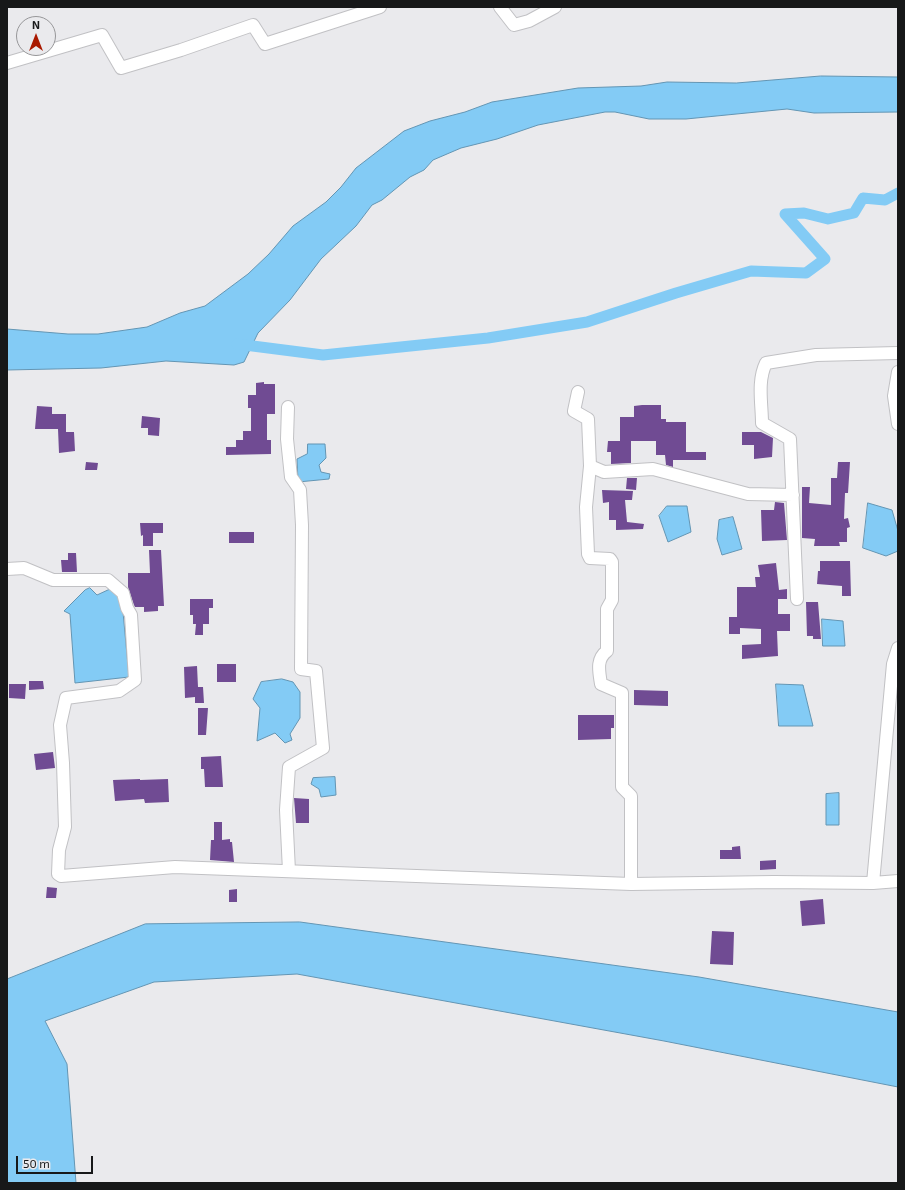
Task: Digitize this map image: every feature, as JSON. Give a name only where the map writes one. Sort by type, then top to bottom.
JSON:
[{"type":"street","points":[[7,63],[102,35],[121,68],[181,50],[253,25],[265,44],[380,7]]},
{"type":"street","points":[[500,7],[514,25],[529,21],[555,7]]},
{"type":"street","points":[[797,599],[790,439],[762,423],[761,383],[766,363],[816,355],[898,353]]},
{"type":"street","points":[[898,372],[894,396],[898,424]]},
{"type":"street","points":[[578,392],[574,411],[588,420],[590,466],[586,507],[588,554],[590,558],[610,559],[612,562],[612,600],[607,609],[607,651],[601,655],[599,665],[601,684],[622,693],[622,786],[631,796],[631,884]]},
{"type":"street","points":[[288,407],[287,439],[291,478],[300,490],[302,525],[301,669],[316,671],[323,748],[289,767],[286,810],[289,871]]},
{"type":"street","points":[[590,466],[604,472],[653,469],[748,494],[793,495]]},
{"type":"street","points":[[7,569],[24,568],[53,580],[108,580],[123,593],[127,608],[131,614],[135,680],[119,691],[66,698],[60,725],[65,827],[59,850],[58,874],[61,876],[175,867],[631,884],[774,882],[873,883],[898,881]]},
{"type":"street","points":[[873,883],[893,664],[898,648]]},
{"type":"water","points":[[821,76],[898,77],[898,112],[814,113],[787,109],[686,119],[649,119],[615,112],[605,112],[538,125],[497,139],[461,148],[433,160],[424,170],[410,177],[382,200],[372,205],[356,226],[321,259],[290,300],[258,333],[244,362],[234,365],[166,361],[101,368],[7,370],[7,329],[68,334],[98,334],[147,327],[180,313],[205,306],[248,274],[269,254],[293,226],[326,202],[341,187],[356,168],[404,131],[430,121],[465,112],[492,102],[578,88],[641,86],[667,82],[736,83]]},
{"type":"water","points":[[308,444],[325,444],[326,458],[319,465],[321,472],[330,474],[329,479],[298,482],[297,459],[307,454]]},
{"type":"water","points":[[868,503],[892,510],[898,531],[898,551],[886,556],[863,548]]},
{"type":"water","points":[[667,506],[687,506],[691,532],[668,542],[659,516]]},
{"type":"water","points":[[733,517],[742,549],[722,555],[717,539],[719,520]]},
{"type":"water","points":[[90,588],[97,595],[110,589],[122,601],[129,677],[75,683],[70,614],[64,611],[85,590]]},
{"type":"water","points":[[822,619],[843,621],[845,646],[823,646]]},
{"type":"water","points":[[282,679],[293,682],[300,692],[300,718],[290,734],[292,740],[285,743],[275,733],[257,741],[260,708],[253,699],[261,682]]},
{"type":"water","points":[[776,684],[803,685],[813,726],[779,726]]},
{"type":"water","points":[[335,777],[336,795],[321,797],[319,789],[311,784],[313,778]]},
{"type":"water","points":[[839,793],[839,825],[826,825],[826,794]]},
{"type":"water","points":[[300,922],[699,977],[898,1012],[898,1087],[664,1041],[297,974],[154,982],[45,1021],[67,1064],[76,1183],[7,1183],[7,979],[145,924]]},
{"type":"building","points":[[264,382],[264,384],[275,384],[275,414],[267,414],[267,440],[271,440],[271,454],[226,455],[226,447],[236,447],[236,440],[243,440],[243,431],[251,431],[251,408],[248,408],[248,395],[256,395],[256,383]]},
{"type":"building","points":[[661,405],[661,419],[666,419],[666,422],[686,422],[686,452],[706,452],[706,460],[673,460],[673,467],[666,465],[665,455],[656,455],[656,441],[631,441],[631,463],[611,464],[611,452],[607,452],[608,441],[620,441],[620,417],[634,417],[634,406]]},
{"type":"building","points":[[37,406],[52,407],[52,414],[66,414],[66,432],[74,432],[75,451],[59,453],[58,429],[35,429]]},
{"type":"building","points":[[142,416],[160,418],[159,436],[148,435],[148,428],[141,428]]},
{"type":"building","points":[[742,432],[761,432],[773,438],[772,457],[754,459],[754,445],[742,445]]},
{"type":"building","points":[[86,462],[98,463],[97,470],[85,470]]},
{"type":"building","points":[[838,462],[850,462],[848,493],[845,493],[844,519],[848,518],[850,527],[847,528],[847,542],[839,542],[840,546],[814,546],[815,539],[802,538],[802,487],[810,487],[809,503],[831,505],[831,478],[837,478]]},
{"type":"building","points":[[627,478],[637,478],[636,490],[626,489]]},
{"type":"building","points":[[602,490],[633,491],[632,500],[625,500],[627,522],[644,524],[643,529],[616,530],[616,520],[609,520],[609,502],[603,503]]},
{"type":"building","points":[[775,502],[784,503],[787,540],[762,541],[761,510],[774,510]]},
{"type":"building","points":[[140,523],[163,523],[163,533],[153,533],[153,546],[143,546],[143,535],[141,536]]},
{"type":"building","points":[[229,532],[254,532],[254,543],[229,543]]},
{"type":"building","points":[[149,550],[161,550],[164,606],[158,606],[158,611],[144,612],[144,607],[135,607],[134,605],[128,587],[128,573],[150,573]]},
{"type":"building","points":[[68,553],[76,553],[77,572],[62,572],[61,560],[68,560]]},
{"type":"building","points":[[820,561],[850,561],[851,596],[842,596],[842,586],[817,584],[818,571],[820,571]]},
{"type":"building","points":[[776,563],[779,590],[787,589],[787,599],[778,599],[778,614],[790,614],[790,631],[777,631],[778,656],[742,659],[742,645],[761,644],[761,629],[740,628],[740,634],[729,634],[729,617],[737,617],[737,587],[756,587],[755,577],[760,577],[758,565]]},
{"type":"building","points":[[190,599],[213,599],[213,608],[209,608],[209,624],[203,624],[203,635],[195,635],[196,624],[193,624],[193,615],[190,615]]},
{"type":"building","points":[[806,602],[818,602],[821,639],[813,639],[813,636],[807,636]]},
{"type":"building","points":[[217,664],[236,664],[236,682],[217,682]]},
{"type":"building","points":[[197,666],[198,687],[203,687],[204,703],[195,703],[195,697],[185,698],[184,667]]},
{"type":"building","points":[[29,681],[43,681],[44,689],[29,690]]},
{"type":"building","points":[[9,684],[26,684],[25,699],[9,698]]},
{"type":"building","points":[[634,690],[668,691],[668,706],[634,705]]},
{"type":"building","points":[[198,708],[208,708],[206,735],[198,735]]},
{"type":"building","points":[[578,715],[614,715],[614,728],[611,728],[611,739],[578,740]]},
{"type":"building","points":[[53,752],[55,768],[36,770],[34,754]]},
{"type":"building","points":[[221,756],[223,787],[205,787],[204,769],[201,769],[201,757]]},
{"type":"building","points":[[168,779],[169,802],[145,803],[144,799],[115,801],[113,780]]},
{"type":"building","points":[[294,798],[309,799],[309,823],[296,823]]},
{"type":"building","points":[[214,822],[222,822],[222,840],[230,839],[230,842],[232,842],[234,862],[210,860],[211,840],[214,840]]},
{"type":"building","points":[[740,846],[741,859],[720,859],[720,850],[732,850],[732,847]]},
{"type":"building","points":[[776,860],[776,869],[760,870],[760,861]]},
{"type":"building","points":[[47,887],[57,888],[56,898],[46,898]]},
{"type":"building","points":[[237,889],[237,902],[229,902],[229,890]]},
{"type":"building","points":[[823,899],[825,924],[802,926],[800,901]]},
{"type":"building","points":[[712,931],[734,932],[733,965],[710,964]]},
{"type":"waterway","points":[[237,344],[323,355],[488,338],[587,322],[676,293],[751,271],[806,273],[825,259],[785,214],[804,213],[828,219],[854,213],[863,198],[885,200],[898,193]]}]
